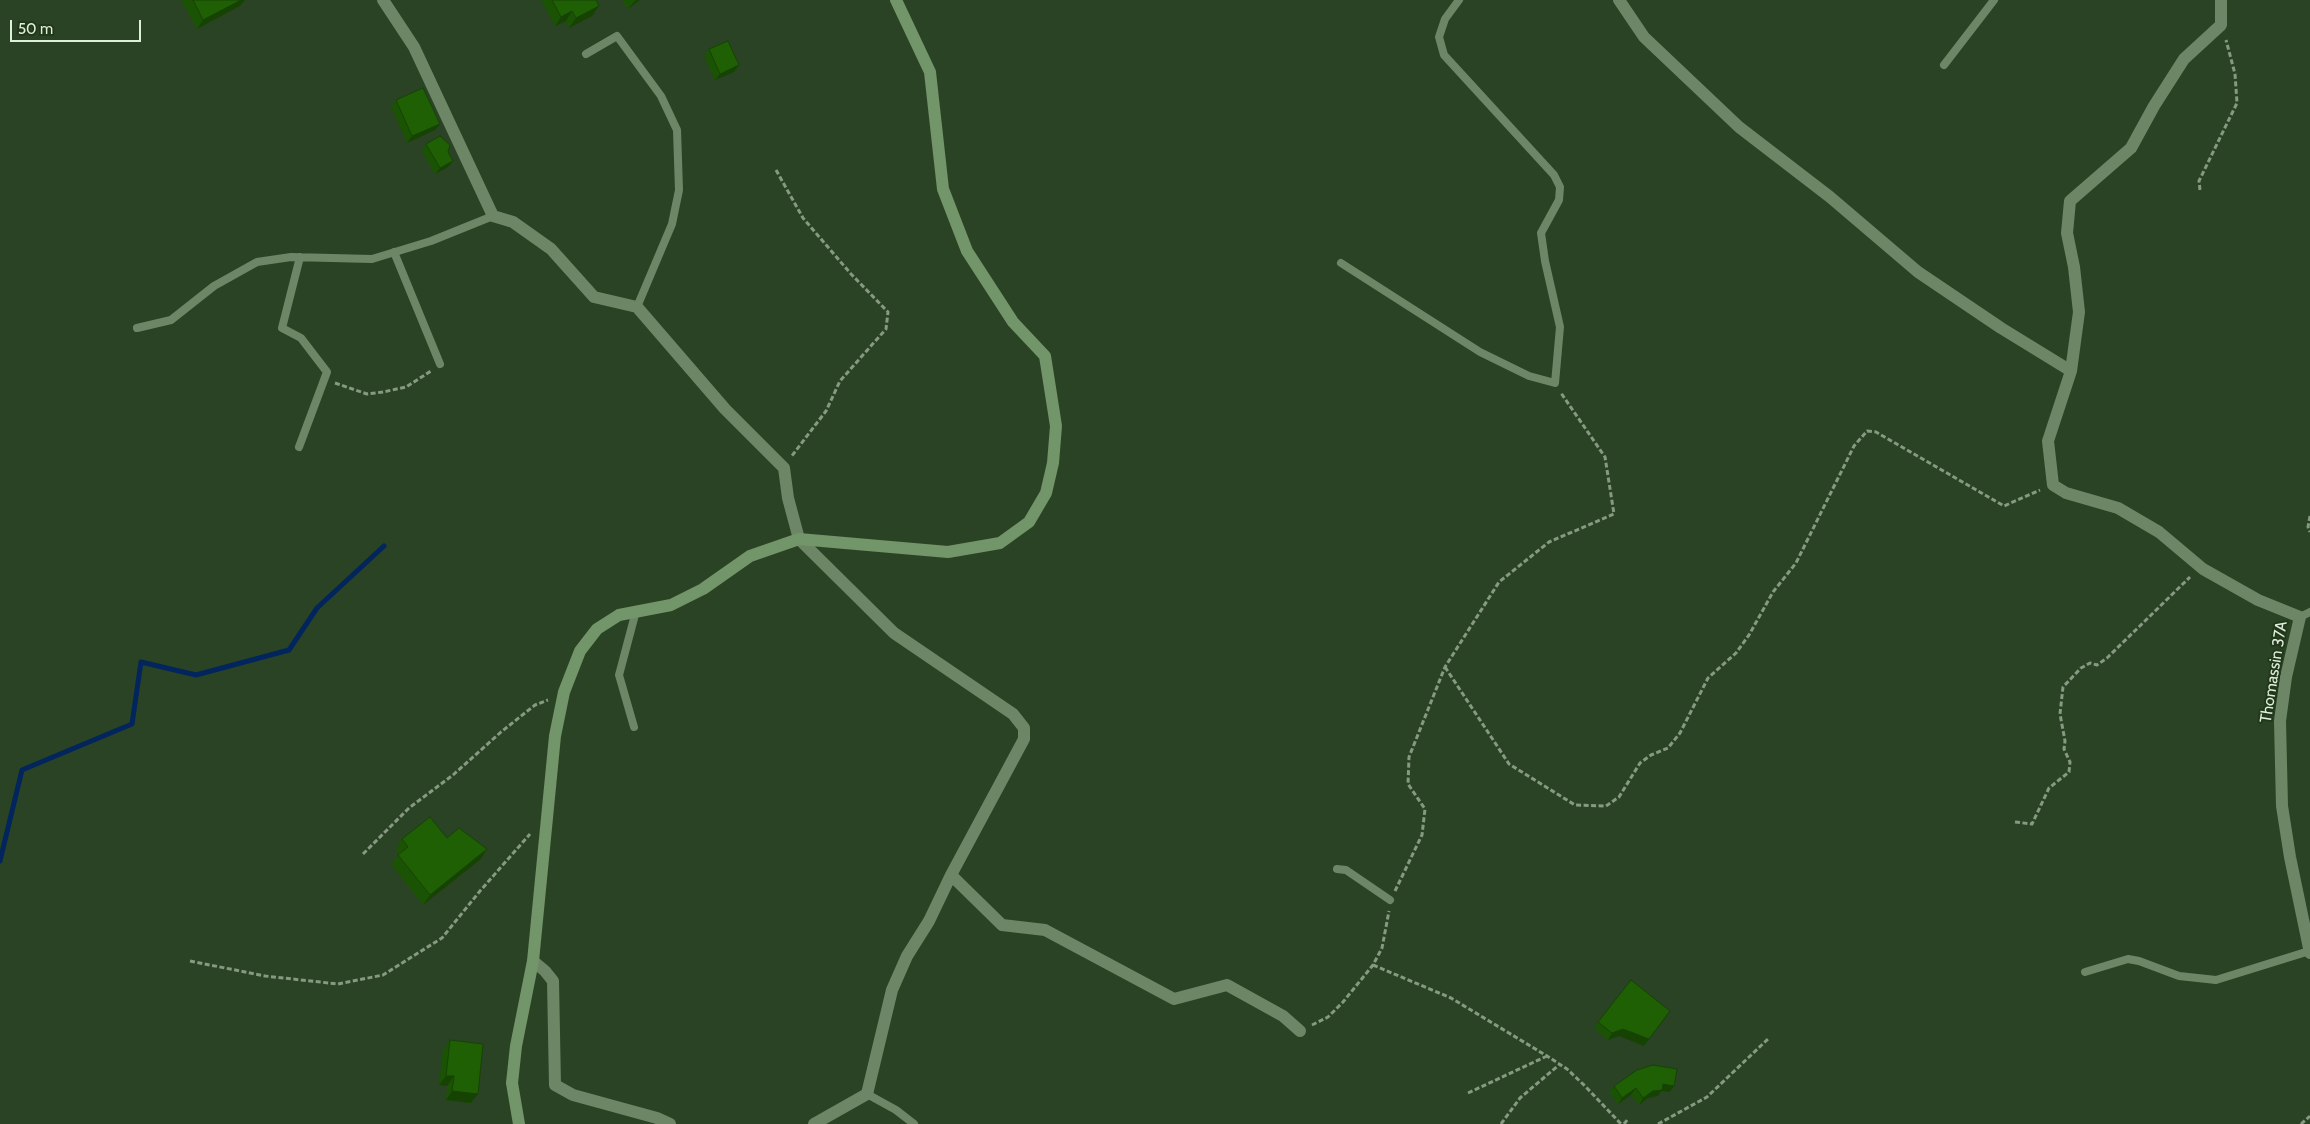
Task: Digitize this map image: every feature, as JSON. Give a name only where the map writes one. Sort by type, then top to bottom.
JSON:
[{"type":"street","points":[[383,0],[414,47],[492,216],[513,222],[551,250],[594,297],[637,307],[725,409],[784,468],[788,498],[799,539],[894,633],[1013,714],[1024,728],[1024,739],[951,875],[929,921],[907,956],[892,990],[867,1094],[814,1124]]},
{"type":"street","points":[[519,1124],[512,1084],[516,1046],[533,962],[555,736],[564,692],[580,651],[597,629],[619,615],[671,605],[703,589],[750,556],[799,539],[948,552],[1000,543],[1029,522],[1046,494],[1053,463],[1056,426],[1045,356],[1014,322],[967,251],[943,189],[930,72],[896,0]]},
{"type":"street","points":[[1619,0],[1644,37],[1739,128],[1830,197],[1918,272],[2001,328],[2071,370]]},
{"type":"street","points":[[2053,485],[2048,441],[2071,370],[2079,312],[2074,267],[2067,234],[2070,201],[2131,148],[2154,106],[2184,59],[2221,25],[2221,0]]},
{"type":"street","name":"Thomassin 37A","points":[[2053,485],[2066,492],[2118,508],[2151,527],[2203,569],[2258,600],[2305,614],[2282,703],[2280,720],[2282,806],[2290,857],[2310,952]]},
{"type":"street","points":[[951,875],[1002,925],[1045,930],[1174,999],[1227,985],[1283,1016],[1300,1031]]},
{"type":"street","points":[[533,962],[554,981],[553,1064],[555,1085],[573,1095],[657,1118],[670,1124]]},
{"type":"lane","points":[[1341,263],[1480,352],[1529,376],[1555,383],[1560,327],[1545,261],[1541,233],[1559,200],[1560,187],[1554,175],[1444,55],[1439,37],[1445,18],[1459,0]]},
{"type":"lane","points":[[1944,65],[1994,0]]},
{"type":"lane","points":[[586,54],[617,36],[661,96],[677,130],[680,190],[672,224],[637,307]]},
{"type":"lane","points":[[137,328],[171,320],[214,286],[257,262],[300,258],[372,259],[431,241],[492,216]]},
{"type":"lane","points":[[394,252],[440,364]]},
{"type":"lane","points":[[299,448],[327,372],[301,338],[282,328],[300,258]]},
{"type":"lane","points":[[634,727],[618,675],[636,612]]},
{"type":"lane","points":[[1337,869],[1346,870],[1390,900]]},
{"type":"lane","points":[[2085,972],[2128,959],[2139,961],[2179,976],[2216,980],[2310,952]]},
{"type":"lane","points":[[867,1094],[896,1110],[914,1124]]},
{"type":"path","points":[[2200,190],[2199,181],[2237,103],[2235,74],[2221,25]]},
{"type":"path","points":[[776,170],[803,218],[851,274],[888,312],[886,329],[840,381],[826,411],[784,468]]},
{"type":"path","points":[[320,389],[334,383],[367,394],[383,392],[406,387],[418,381],[440,364]]},
{"type":"path","points":[[1300,1031],[1328,1017],[1343,1002],[1374,965],[1382,948],[1390,900],[1422,835],[1425,809],[1408,784],[1409,757],[1445,667],[1499,582],[1548,542],[1614,514],[1605,457],[1555,383]]},
{"type":"path","points":[[1445,667],[1509,764],[1575,805],[1606,806],[1619,796],[1640,763],[1651,755],[1668,748],[1680,733],[1708,678],[1736,653],[1749,635],[1773,592],[1796,563],[1854,446],[1867,431],[1876,432],[2004,506],[2053,485]]},
{"type":"path","points":[[2310,516],[2308,527],[2310,532]]},
{"type":"path","points":[[2015,822],[2032,824],[2048,788],[2069,772],[2070,762],[2064,749],[2065,741],[2060,714],[2063,687],[2081,668],[2090,663],[2097,665],[2107,658],[2191,577],[2203,569]]},
{"type":"path","points":[[364,854],[409,808],[453,775],[501,732],[535,705],[564,692]]},
{"type":"path","points":[[190,961],[265,976],[338,984],[383,975],[442,938],[480,891],[532,832],[548,817]]},
{"type":"path","points":[[1374,965],[1452,998],[1560,1064],[1623,1124],[1628,1119]]},
{"type":"path","points":[[1658,1124],[1707,1096],[1768,1038]]},
{"type":"path","points":[[1468,1093],[1547,1056]]},
{"type":"path","points":[[1501,1124],[1520,1098],[1560,1064]]},
{"type":"path","points":[[2301,1124],[2310,1116]]},
{"type":"building","points":[[193,0],[241,0],[203,20]]},
{"type":"building","points":[[552,0],[596,0],[599,6],[576,18],[572,11],[561,17]]},
{"type":"building","points":[[728,41],[739,65],[720,74],[709,49]]},
{"type":"building","points":[[423,88],[440,124],[412,136],[396,100]]},
{"type":"building","points":[[440,136],[450,145],[448,152],[453,161],[440,168],[426,144]]},
{"type":"building","points":[[430,817],[447,838],[459,828],[487,849],[430,895],[398,855],[408,847],[402,839]]},
{"type":"building","points":[[1631,980],[1670,1011],[1649,1039],[1623,1029],[1612,1033],[1598,1022]]},
{"type":"building","points":[[450,1040],[483,1044],[478,1094],[452,1091],[454,1076],[446,1076]]},
{"type":"building","points":[[1653,1065],[1677,1069],[1674,1086],[1663,1084],[1662,1090],[1653,1091],[1643,1098],[1636,1088],[1622,1098],[1614,1086],[1637,1070]]},
{"type":"waterway","points":[[0,861],[22,770],[132,724],[141,662],[196,675],[289,650],[317,608],[384,546]]}]
